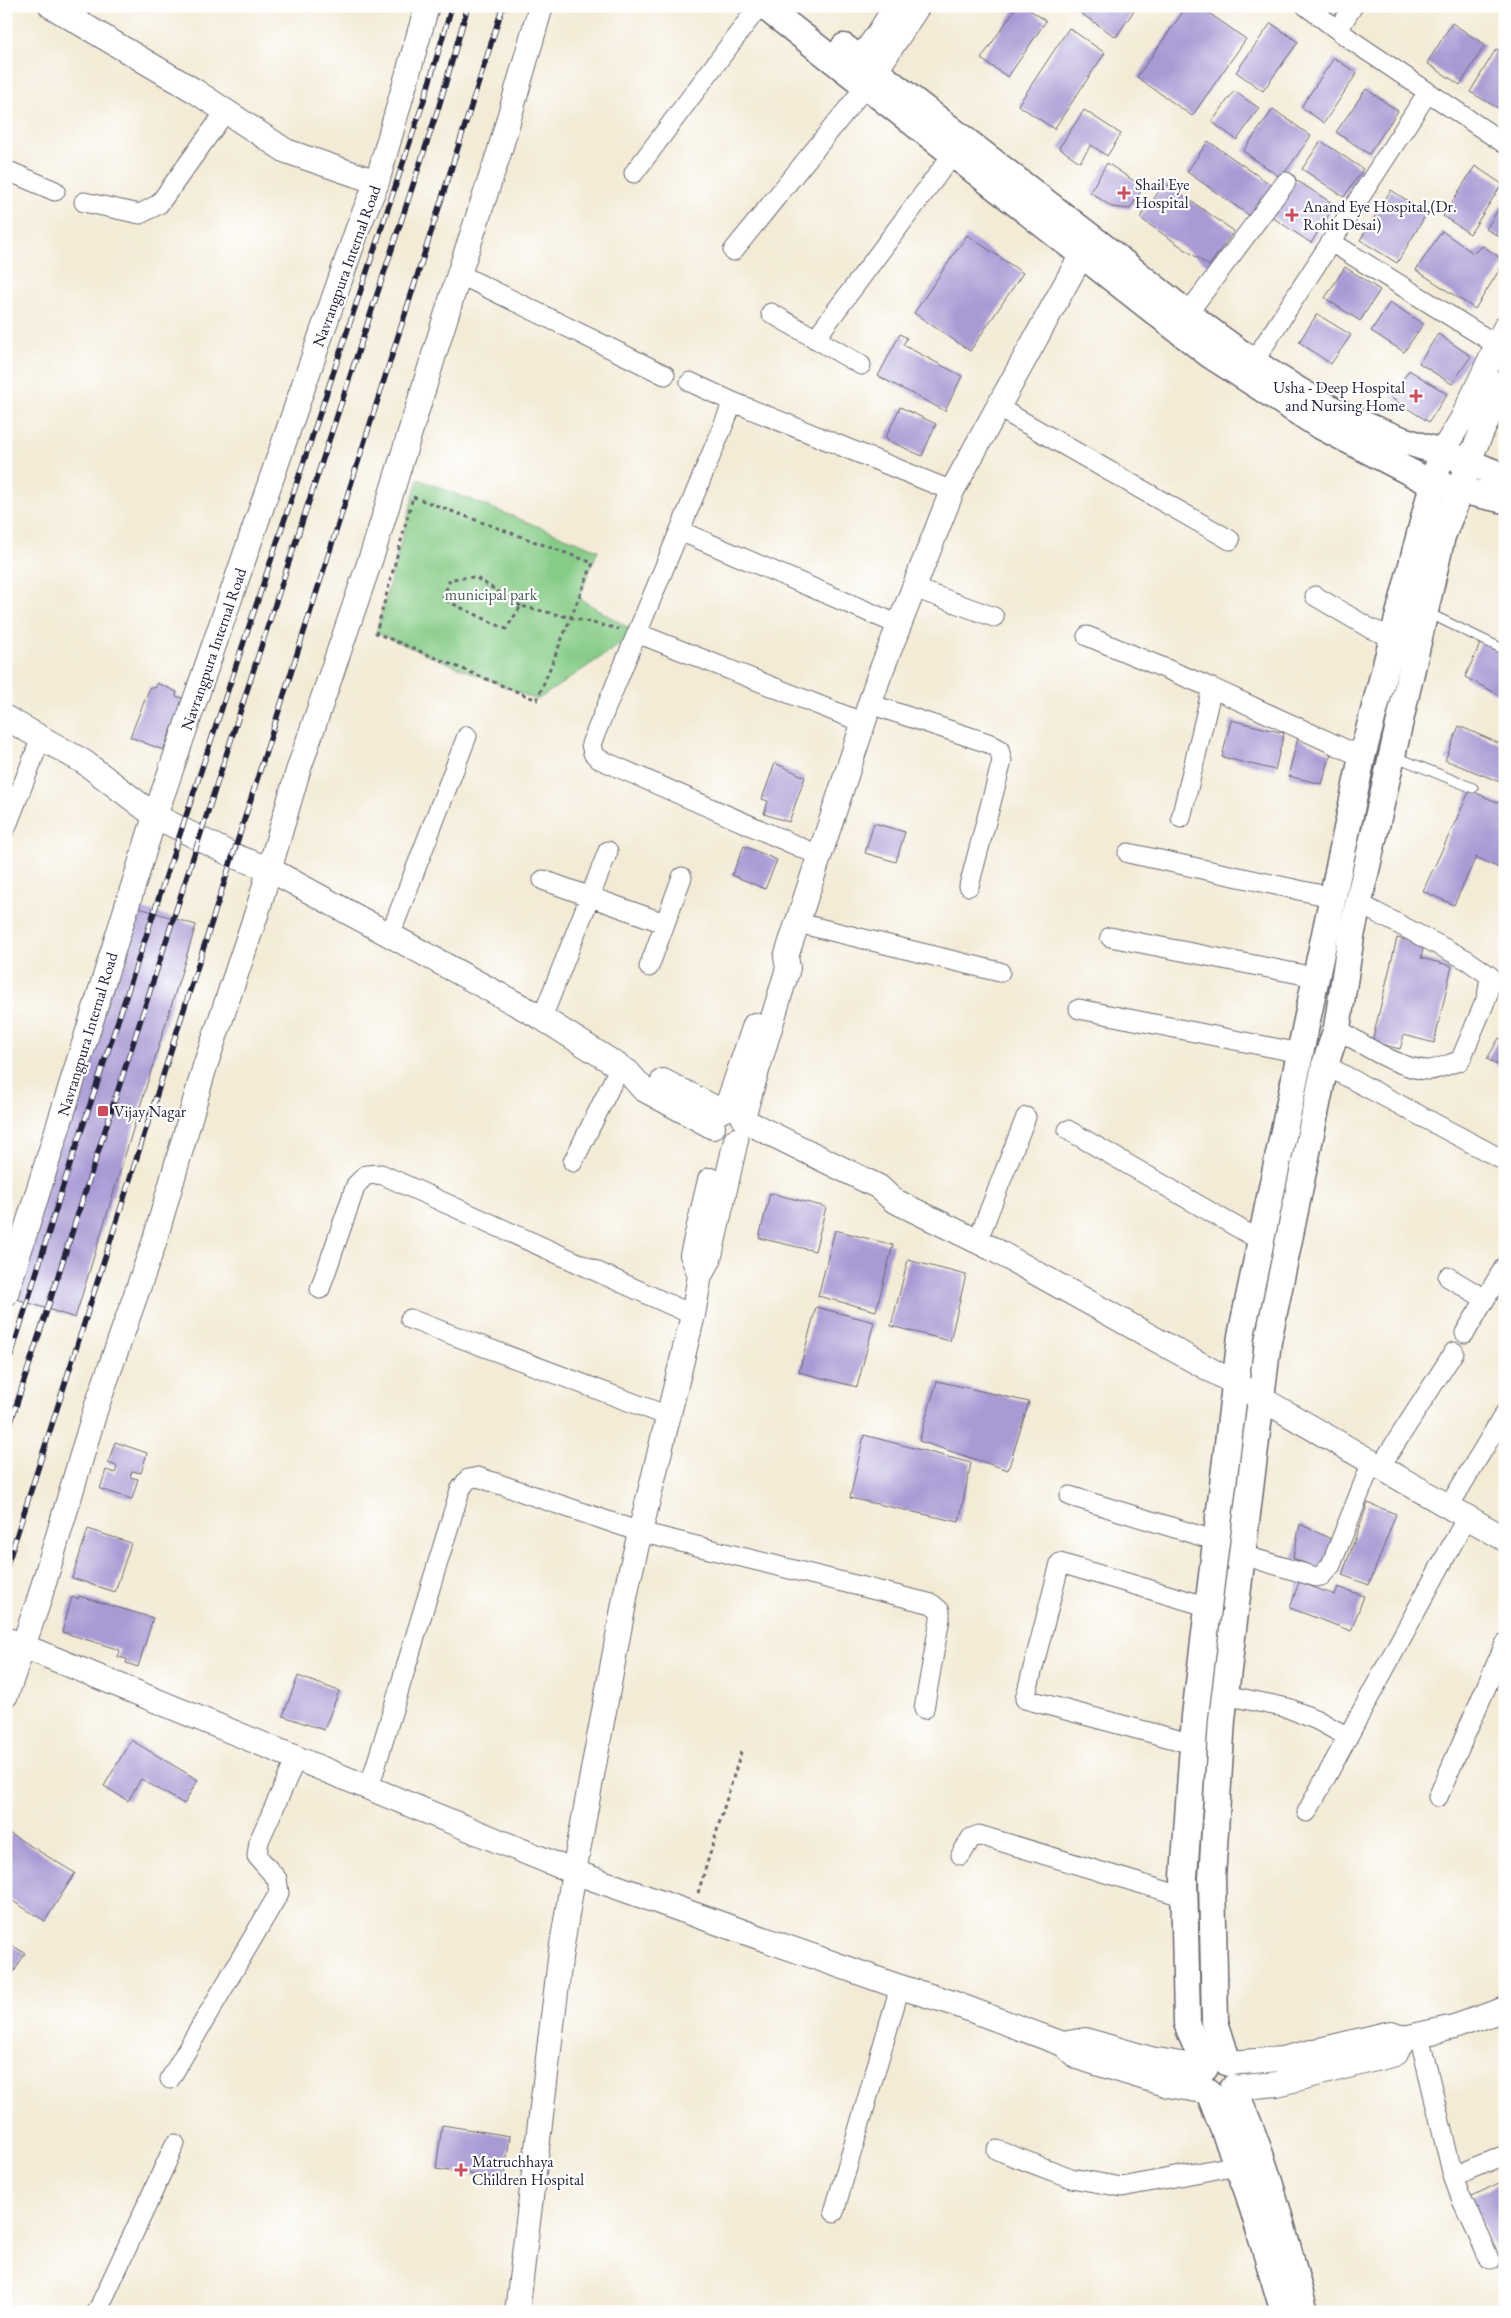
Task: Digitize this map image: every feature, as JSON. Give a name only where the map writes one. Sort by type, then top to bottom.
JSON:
[{"type":"main road","points":[[764,6],[864,73],[1087,246],[1209,354],[1308,418],[1434,484],[1505,500]]},
{"type":"main road","points":[[792,6],[953,154],[1188,313],[1254,360],[1327,408],[1406,443],[1442,452],[1505,477]]},
{"type":"main road","points":[[1305,2312],[1269,2184],[1246,2114],[1218,2078],[1188,2023],[1185,1896],[1193,1744],[1241,1336],[1362,757],[1442,452]]},
{"type":"main road","points":[[1284,2312],[1238,2165],[1218,2078],[1212,1878],[1225,1695],[1268,1341],[1325,1065],[1336,1028],[1358,903],[1442,536],[1460,491],[1468,462]]},
{"type":"street","points":[[51,6],[226,111],[286,150],[377,182]]},
{"type":"street","name":"Navrangpura Internal Road","points":[[6,1294],[155,816],[359,225],[377,182],[427,6]]},
{"type":"street","points":[[6,1694],[15,1644],[154,1243],[205,1066],[269,869],[298,771],[374,549],[459,274],[499,153],[542,6]]},
{"type":"street","points":[[634,172],[759,6]]},
{"type":"street","points":[[864,73],[896,6]]},
{"type":"street","points":[[733,251],[864,73],[918,6]]},
{"type":"street","points":[[1306,6],[1505,144]]},
{"type":"street","points":[[1338,30],[1353,6]]},
{"type":"street","points":[[1254,360],[1428,92]]},
{"type":"street","points":[[84,202],[140,214],[159,204],[226,111]]},
{"type":"street","points":[[815,339],[953,154]]},
{"type":"street","points":[[6,170],[55,190]]},
{"type":"street","points":[[1188,313],[1286,182]]},
{"type":"street","points":[[1331,242],[1501,337],[1462,419],[1442,452]]},
{"type":"street","points":[[517,2312],[560,1951],[628,1582],[693,1315],[700,1275],[692,1255],[777,964],[786,957],[867,713],[899,625],[952,491],[1087,246]]},
{"type":"street","points":[[459,274],[665,374]]},
{"type":"street","points":[[771,313],[860,365]]},
{"type":"street","points":[[690,382],[733,402],[952,491]]},
{"type":"street","points":[[1468,462],[1505,382]]},
{"type":"street","points":[[733,402],[591,744],[593,753],[599,759],[820,856]]},
{"type":"street","points":[[997,407],[1230,540]]},
{"type":"street","points":[[680,531],[899,625]]},
{"type":"street","points":[[914,588],[994,617]]},
{"type":"street","points":[[1315,596],[1372,629],[1393,637]]},
{"type":"street","points":[[637,633],[867,713],[988,743],[999,749],[1002,761],[969,886]]},
{"type":"street","points":[[1087,636],[1212,688],[1362,757]]},
{"type":"street","points":[[1181,818],[1212,688]]},
{"type":"street","points":[[6,718],[84,762],[155,816],[232,855],[269,869],[542,1018],[624,1070],[643,1089],[879,1186],[893,1200],[977,1242],[1262,1398],[1505,1539]]},
{"type":"street","points":[[390,935],[467,736]]},
{"type":"street","points":[[6,828],[41,738]]},
{"type":"street","points":[[542,1018],[608,851]]},
{"type":"street","points":[[1128,854],[1332,897]]},
{"type":"street","points":[[649,967],[682,877]]},
{"type":"street","points":[[543,880],[664,923]]},
{"type":"street","points":[[1336,1028],[1368,1049],[1413,1067],[1430,1070],[1460,1060],[1487,997],[1490,976],[1467,960],[1358,903]]},
{"type":"street","points":[[798,923],[1000,972]]},
{"type":"street","points":[[1110,937],[1315,976]]},
{"type":"street","points":[[1079,1009],[1300,1053]]},
{"type":"street","points":[[1325,1065],[1505,1161]]},
{"type":"street","points":[[572,1162],[624,1070]]},
{"type":"street","points":[[977,1242],[1026,1117]]},
{"type":"street","points":[[1068,1130],[1261,1241]]},
{"type":"street","points":[[320,1289],[356,1185],[366,1175],[381,1174],[693,1315]]},
{"type":"street","points":[[1465,1332],[1505,1266]]},
{"type":"street","points":[[1448,1277],[1485,1299]]},
{"type":"street","points":[[410,1319],[668,1416]]},
{"type":"street","points":[[1243,1555],[1316,1577],[1322,1576],[1331,1565],[1376,1464],[1454,1352]]},
{"type":"street","points":[[1307,1812],[1348,1737],[1505,1412]]},
{"type":"street","points":[[368,1788],[460,1490],[468,1479],[478,1477],[640,1532],[932,1604],[940,1611],[940,1619],[924,1708]]},
{"type":"street","points":[[1070,1496],[1217,1541]]},
{"type":"street","points":[[1193,1744],[1025,1699],[1060,1563],[1209,1607]]},
{"type":"street","points":[[15,1644],[574,1872],[900,1987],[950,2002],[1063,2044],[1085,2040],[1218,2078],[1282,2059],[1391,2033],[1411,2037],[1454,2027],[1505,2009]]},
{"type":"street","points":[[1438,1797],[1505,1644]]},
{"type":"street","points":[[1225,1695],[1288,1708],[1317,1720],[1348,1737]]},
{"type":"street","points":[[170,2079],[279,1893],[277,1879],[257,1856],[259,1841],[296,1759]]},
{"type":"street","points":[[961,1855],[971,1838],[979,1834],[1185,1896]]},
{"type":"street","points":[[834,2212],[900,1987]]},
{"type":"street","points":[[1411,2037],[1453,2176],[1490,2260]]},
{"type":"street","points":[[97,2312],[175,2144]]},
{"type":"street","points":[[997,2150],[1070,2178],[1122,2187],[1238,2165]]},
{"type":"street","points":[[1453,2176],[1505,2155]]},
{"type":"lane","points":[[1425,611],[1505,650]]},
{"type":"lane","points":[[1392,755],[1474,788]]},
{"type":"path","points":[[413,497],[593,563],[579,598],[537,700],[376,633],[413,497]]},
{"type":"path","points":[[521,606],[506,629],[443,599],[450,579],[475,577],[521,606],[637,633]]},
{"type":"path","points":[[692,1913],[741,1752]]},
{"type":"green space","name":"municipal park","points":[[418,479],[598,550],[579,598],[637,633],[537,700],[376,633]]},
{"type":"building","points":[[1017,6],[1024,6],[1046,21],[1008,77],[981,59]]},
{"type":"building","points":[[1078,6],[1137,6],[1116,37],[1076,10]]},
{"type":"building","points":[[1187,6],[1199,6],[1246,39],[1192,116],[1137,77]]},
{"type":"building","points":[[1271,23],[1298,42],[1263,91],[1236,72]]},
{"type":"building","points":[[1452,23],[1485,45],[1460,85],[1427,63]]},
{"type":"building","points":[[1069,28],[1105,53],[1054,129],[1018,105]]},
{"type":"building","points":[[1496,49],[1505,54],[1505,112],[1470,92]]},
{"type":"building","points":[[1334,58],[1357,73],[1324,123],[1301,107]]},
{"type":"building","points":[[1366,89],[1398,111],[1369,154],[1336,132]]},
{"type":"building","points":[[1234,91],[1259,108],[1237,140],[1212,122]]},
{"type":"building","points":[[1273,109],[1311,136],[1281,178],[1243,151]]},
{"type":"building","points":[[1084,110],[1121,134],[1107,156],[1091,145],[1080,162],[1059,148]]},
{"type":"building","points":[[1208,141],[1277,189],[1256,220],[1187,172]]},
{"type":"building","points":[[1321,141],[1363,169],[1344,197],[1302,169]]},
{"type":"building","points":[[1107,163],[1143,187],[1130,209],[1112,207],[1090,192]]},
{"type":"building","points":[[1475,166],[1502,184],[1470,234],[1443,216]]},
{"type":"building","points":[[1296,180],[1335,205],[1311,243],[1272,217]]},
{"type":"building","points":[[1165,183],[1234,231],[1209,266],[1140,218]]},
{"type":"building","points":[[1391,190],[1427,213],[1397,263],[1360,240]]},
{"type":"building","points":[[1505,199],[1505,240],[1486,229]]},
{"type":"building","points":[[1442,231],[1473,253],[1483,246],[1505,261],[1475,309],[1416,270]]},
{"type":"building","points":[[967,235],[1023,273],[970,351],[914,313]]},
{"type":"building","points":[[1345,267],[1380,290],[1360,321],[1325,298]]},
{"type":"building","points":[[1390,302],[1423,324],[1404,352],[1371,331]]},
{"type":"building","points":[[1317,314],[1351,335],[1331,364],[1299,342]]},
{"type":"building","points":[[900,334],[907,338],[903,345],[962,376],[945,411],[878,376]]},
{"type":"building","points":[[1438,334],[1471,356],[1452,384],[1419,363]]},
{"type":"building","points":[[1409,370],[1447,394],[1429,422],[1391,398]]},
{"type":"building","points":[[900,407],[936,424],[922,456],[885,439]]},
{"type":"building","points":[[1481,642],[1505,655],[1505,698],[1465,677]]},
{"type":"building","points":[[157,683],[177,692],[176,696],[184,699],[163,750],[130,737],[150,687],[155,688]]},
{"type":"building","points":[[1231,720],[1284,733],[1275,770],[1222,757]]},
{"type":"building","points":[[1459,726],[1505,746],[1505,784],[1445,760]]},
{"type":"building","points":[[1298,738],[1331,754],[1322,784],[1288,776]]},
{"type":"building","points":[[775,763],[805,777],[789,822],[764,814],[768,801],[762,799]]},
{"type":"building","points":[[1470,790],[1505,806],[1505,871],[1476,857],[1454,905],[1423,891]]},
{"type":"building","points":[[874,823],[905,832],[896,862],[865,853]]},
{"type":"building","points":[[744,846],[777,860],[765,889],[732,875]]},
{"type":"building","name":"Vijay Nagar","points":[[133,906],[196,925],[75,1318],[8,1296]]},
{"type":"building","points":[[1397,938],[1424,944],[1421,958],[1452,966],[1434,1043],[1404,1035],[1400,1049],[1372,1042]]},
{"type":"building","points":[[1499,1038],[1505,1041],[1505,1069],[1487,1059]]},
{"type":"building","points":[[770,1193],[826,1207],[815,1251],[759,1238]]},
{"type":"building","points":[[835,1230],[893,1245],[876,1311],[818,1296]]},
{"type":"building","points":[[908,1260],[966,1275],[950,1341],[891,1326]]},
{"type":"building","points":[[816,1307],[874,1322],[857,1387],[799,1372]]},
{"type":"building","points":[[937,1381],[1029,1402],[1008,1470],[919,1441]]},
{"type":"building","points":[[864,1435],[971,1463],[959,1522],[850,1498]]},
{"type":"building","points":[[115,1442],[147,1453],[141,1473],[132,1471],[130,1477],[138,1479],[132,1499],[100,1489],[106,1470],[115,1473],[117,1466],[108,1463]]},
{"type":"building","points":[[1368,1503],[1396,1514],[1369,1585],[1342,1575]]},
{"type":"building","points":[[1300,1524],[1335,1541],[1324,1572],[1293,1558]]},
{"type":"building","points":[[88,1529],[131,1543],[115,1592],[72,1578]]},
{"type":"building","points":[[1299,1582],[1335,1595],[1338,1587],[1364,1596],[1351,1631],[1290,1608]]},
{"type":"building","points":[[79,1596],[153,1618],[138,1667],[126,1663],[127,1659],[118,1657],[120,1650],[62,1632],[72,1597],[78,1599]]},
{"type":"building","points":[[298,1676],[339,1691],[324,1730],[283,1716]]},
{"type":"building","points":[[131,1740],[198,1780],[184,1804],[141,1779],[128,1801],[104,1786]]},
{"type":"building","points":[[9,1833],[75,1873],[45,1921],[6,1897],[6,1837]]},
{"type":"building","points":[[6,1942],[25,1953],[6,1986]]},
{"type":"building","points":[[442,2125],[510,2136],[504,2179],[436,2169]]},
{"type":"building","points":[[1505,2180],[1505,2260],[1501,2262],[1470,2197]]},
{"type":"railway","points":[[6,1372],[63,1186],[424,100],[452,6]]},
{"type":"railway","points":[[6,1437],[260,650],[439,106],[468,6]]},
{"type":"railway","points":[[6,1569],[503,6]]},
{"type":"place","name":"Shail Eye Hospital","points":[[1124,193]]},
{"type":"place","name":"Anand Eye Hospital,(Dr. Rohit Desai)","points":[[1292,215]]},
{"type":"place","name":"Usha - Deep Hospital and Nursing Home","points":[[1416,396]]},
{"type":"place","name":"Vijay Nagar","points":[[103,1111]]},
{"type":"place","name":"Matruchhaya Children Hospital","points":[[461,2170]]}]
